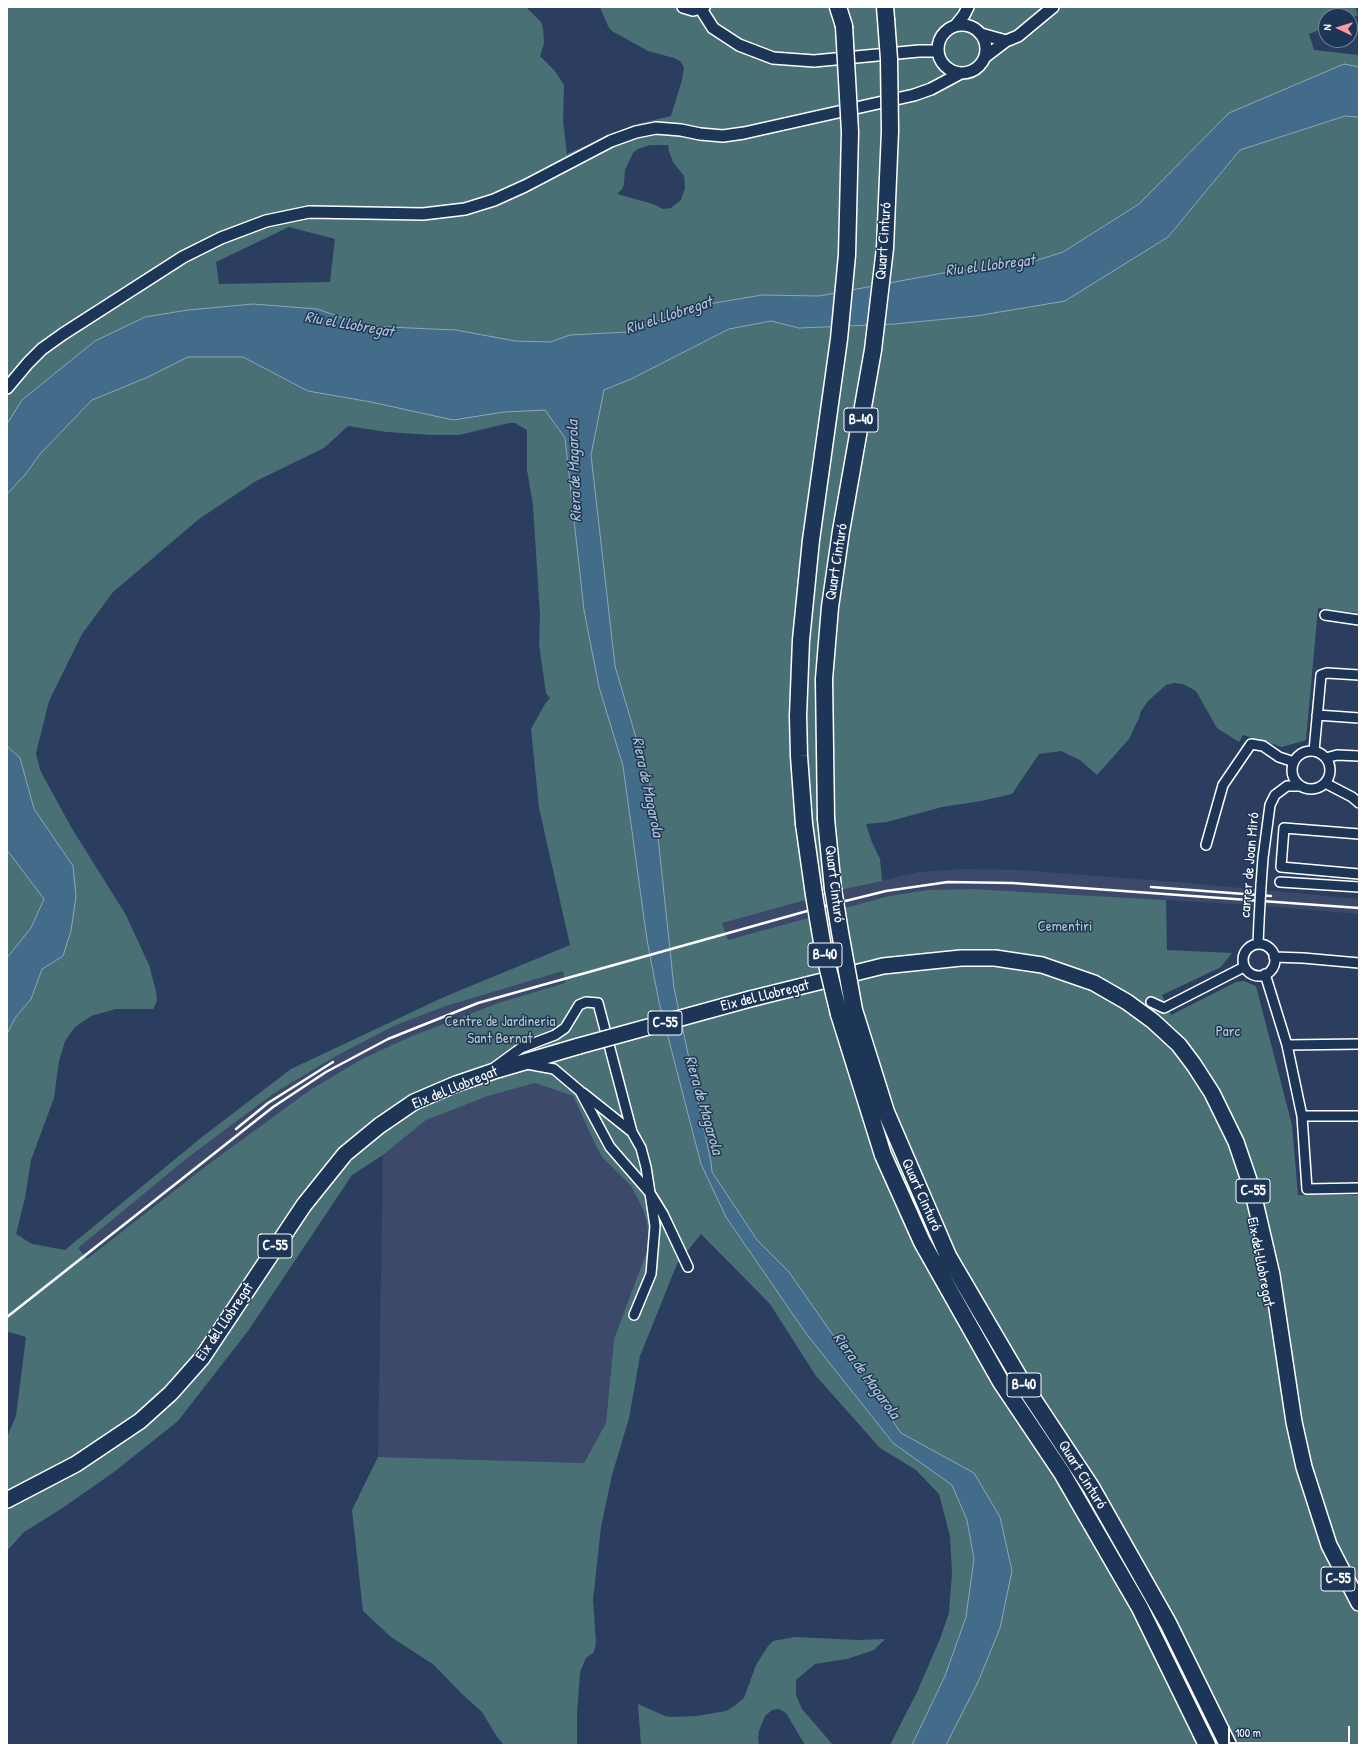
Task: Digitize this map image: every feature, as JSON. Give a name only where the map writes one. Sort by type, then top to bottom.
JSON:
[{"type":"highway","points":[[838,7],[844,26]]},
{"type":"highway","name":"Quart Cinturó","points":[[843,7],[850,132],[847,255],[837,354],[811,540],[801,640],[798,722],[804,824],[823,948],[839,1014],[883,1155],[922,1242],[1001,1382],[1062,1473],[1140,1608],[1207,1745]]},
{"type":"highway","name":"Quart Cinturó","points":[[886,13],[889,66],[890,131],[885,248],[873,350],[841,531],[830,607],[824,678],[826,819],[833,889],[854,1010],[886,1112],[948,1256],[1023,1384],[1091,1487],[1168,1623],[1228,1745]]},
{"type":"highway","name":"Eix del Llobregat","points":[[7,1500],[76,1464],[128,1430],[171,1393],[202,1358],[304,1205],[345,1154],[379,1126],[414,1102],[484,1074],[750,999],[883,966],[974,957],[1042,965],[1094,983],[1128,1002],[1154,1021],[1179,1045],[1212,1092],[1236,1142],[1252,1189],[1272,1275],[1294,1422],[1304,1467],[1329,1545],[1359,1603]]},
{"type":"highway","name":"Eix del Llobregat","points":[[939,961],[1023,969],[1076,983],[1099,994],[1117,1003],[1161,1038],[1185,1066],[1202,1090],[1227,1136],[1243,1182],[1256,1233],[1296,1461],[1307,1501],[1334,1572],[1359,1615]]},
{"type":"street","points":[[683,7],[693,10],[703,8],[713,28],[739,45],[773,58],[814,62],[914,51],[937,51]]},
{"type":"street","points":[[956,25],[968,7]]},
{"type":"street","points":[[972,7],[972,16],[978,31],[985,41],[985,56]]},
{"type":"street","points":[[7,388],[42,349],[63,334],[183,257],[221,238],[266,221],[309,212],[423,214],[465,209],[494,200],[512,192],[611,142],[636,132],[656,128],[723,136],[914,95],[931,89],[959,74],[978,68],[985,56],[1006,41],[1018,36],[1053,7]]},
{"type":"street","points":[[959,74],[944,67],[938,57],[937,51],[940,38],[949,28],[956,25],[969,26],[978,31],[1006,41]]},
{"type":"street","points":[[931,89],[944,67]]},
{"type":"street","points":[[1325,615],[1359,620]]},
{"type":"street","points":[[1314,751],[1320,675],[1327,673],[1359,675]]},
{"type":"street","points":[[1317,715],[1359,718]]},
{"type":"street","points":[[1206,845],[1222,785],[1251,744],[1262,746],[1279,757],[1294,762]]},
{"type":"street","points":[[1314,751],[1321,753],[1326,758],[1330,770],[1325,783],[1313,789],[1301,786],[1297,782],[1292,772],[1294,762],[1302,753],[1314,751]]},
{"type":"street","points":[[1326,758],[1337,755],[1359,756]]},
{"type":"street","points":[[1325,783],[1357,799]]},
{"type":"street","name":"carrer de Joan Miró","points":[[1258,944],[1263,851],[1270,805],[1275,795],[1287,786],[1301,786]]},
{"type":"street","points":[[1359,834],[1284,828],[1281,867],[1359,874]]},
{"type":"street","points":[[1280,882],[1359,887]]},
{"type":"street","points":[[1258,944],[1270,948],[1274,957],[1274,965],[1271,970],[1265,974],[1254,975],[1244,967],[1243,962],[1246,950],[1252,945],[1258,944]]},
{"type":"street","points":[[1274,957],[1359,963]]},
{"type":"street","points":[[1151,1002],[1164,1008],[1244,967]]},
{"type":"street","points":[[1265,974],[1287,1045],[1302,1116],[1307,1189],[1359,1188]]},
{"type":"street","points":[[484,1074],[522,1048],[555,1035],[565,1028],[579,1005],[586,1002],[598,1003],[632,1132],[641,1148],[646,1167],[655,1226],[651,1274],[634,1315]]},
{"type":"street","points":[[1287,1045],[1359,1044]]},
{"type":"street","points":[[522,1048],[556,1053],[554,1069]]},
{"type":"street","points":[[520,1063],[554,1069],[632,1132]]},
{"type":"street","points":[[580,1091],[610,1148],[650,1193],[663,1214],[688,1267]]},
{"type":"street","points":[[1302,1116],[1359,1116]]},
{"type":"shaded area","points":[[964,869],[1020,870],[1188,883],[1359,899],[1359,914],[1251,905],[972,889],[927,890],[889,896],[727,941],[722,922],[849,888],[919,872]]},
{"type":"shaded area","points":[[563,971],[565,983],[498,1003],[412,1036],[362,1059],[310,1090],[206,1166],[87,1259],[77,1248],[186,1159],[273,1094],[336,1056],[396,1025],[446,1006]]},
{"type":"shaded area","points":[[535,1083],[573,1096],[602,1157],[631,1186],[643,1209],[647,1223],[647,1251],[614,1339],[606,1423],[584,1463],[378,1457],[383,1155],[426,1120],[488,1096]]},
{"type":"green space","points":[[7,7],[526,7],[541,22],[543,28],[544,43],[540,56],[555,71],[564,85],[563,121],[567,154],[633,125],[671,116],[682,80],[684,67],[680,61],[648,51],[612,31],[608,26],[600,7],[1355,8],[1318,8],[1318,30],[1309,34],[1314,50],[1359,55],[1359,67],[1344,64],[1230,113],[1139,204],[1063,252],[1019,266],[954,271],[819,296],[762,295],[697,306],[628,332],[570,335],[550,342],[515,341],[456,330],[365,326],[317,309],[253,304],[188,310],[145,317],[95,341],[22,400],[7,424]],"holes":[[[650,145],[668,145],[673,162],[684,176],[685,188],[681,200],[671,208],[663,209],[653,204],[617,194],[622,189],[624,184],[625,170],[633,153],[638,149]],[[289,227],[335,239],[330,282],[219,284],[216,262]]]},
{"type":"green space","points":[[1345,116],[1359,117],[1359,613],[1318,608],[1306,740],[1282,747],[1243,735],[1239,742],[1217,728],[1196,691],[1183,684],[1174,683],[1166,685],[1148,701],[1141,711],[1129,739],[1097,775],[1080,760],[1061,751],[1039,754],[1012,794],[981,801],[942,807],[887,822],[866,824],[871,840],[880,859],[882,881],[849,888],[722,923],[728,940],[889,896],[927,890],[972,889],[1166,900],[1167,950],[1232,953],[1221,967],[1162,995],[1171,1015],[1236,982],[1244,981],[1256,986],[1292,1125],[1298,1195],[1359,1195],[1359,1745],[946,1745],[978,1682],[1012,1571],[1000,1517],[974,1473],[901,1433],[789,1272],[757,1240],[712,1172],[711,1161],[674,988],[654,799],[615,666],[591,455],[604,390],[631,379],[729,329],[771,321],[799,328],[895,324],[976,316],[1168,237],[1240,150]]},
{"type":"green space","name":"Centre de Jardineria Sant Bernat","points":[[188,357],[243,357],[308,391],[371,402],[504,412],[545,409],[565,438],[584,610],[599,687],[623,766],[647,940],[659,1002],[701,1164],[726,1217],[805,1332],[893,1443],[952,1485],[967,1520],[974,1559],[966,1617],[945,1676],[912,1745],[890,1745],[917,1692],[940,1639],[949,1613],[952,1573],[950,1536],[939,1494],[916,1470],[880,1448],[816,1376],[770,1304],[701,1234],[677,1264],[640,1356],[629,1418],[612,1475],[601,1527],[593,1600],[596,1643],[594,1652],[586,1658],[580,1672],[577,1714],[577,1745],[504,1745],[497,1737],[482,1712],[434,1665],[391,1637],[363,1611],[352,1510],[378,1457],[584,1463],[606,1423],[614,1339],[647,1251],[647,1223],[643,1209],[631,1186],[602,1157],[573,1096],[535,1083],[488,1096],[426,1120],[383,1155],[352,1175],[248,1331],[178,1421],[114,1472],[61,1509],[24,1532],[7,1551],[7,1437],[16,1416],[26,1337],[9,1332],[7,1334],[7,1034],[15,1018],[31,999],[42,968],[63,956],[73,866],[34,809],[20,758],[7,746],[7,494],[25,475],[40,454],[92,400],[148,377]],"holes":[[[509,423],[515,423],[527,430],[527,470],[533,505],[540,616],[539,644],[546,693],[550,698],[531,729],[539,808],[570,945],[444,997],[291,1069],[202,1137],[65,1250],[32,1244],[16,1234],[25,1198],[31,1160],[54,1098],[59,1061],[65,1041],[75,1027],[91,1016],[116,1009],[153,1009],[157,1001],[149,965],[126,915],[71,827],[40,770],[36,753],[49,701],[82,634],[113,592],[199,519],[256,481],[324,448],[348,426],[387,432],[459,435]],[[563,971],[565,983],[498,1003],[412,1036],[362,1059],[310,1090],[206,1166],[87,1259],[78,1248],[186,1159],[273,1094],[336,1056],[396,1025],[446,1006]]]},
{"type":"green space","points":[[7,850],[44,899],[31,928],[7,958]]},
{"type":"green space","points":[[795,1637],[858,1640],[885,1639],[874,1650],[847,1659],[815,1664],[796,1680],[796,1695],[802,1709],[833,1745],[805,1745],[786,1713],[779,1709],[772,1710],[765,1716],[759,1731],[759,1745],[641,1745],[638,1704],[665,1716],[672,1717],[697,1716],[726,1711],[744,1698],[756,1665],[768,1646],[773,1641]]},
{"type":"water","points":[[1344,64],[1359,67],[1359,117],[1345,116],[1240,150],[1168,237],[1065,301],[976,316],[895,324],[799,328],[771,321],[729,329],[631,379],[604,390],[591,455],[615,666],[654,799],[674,988],[712,1172],[757,1240],[789,1272],[901,1433],[974,1473],[1000,1517],[1012,1571],[1000,1628],[978,1682],[946,1745],[912,1745],[945,1676],[966,1617],[974,1559],[967,1520],[952,1485],[893,1443],[805,1332],[726,1217],[701,1164],[659,1002],[647,940],[623,766],[599,687],[584,610],[565,438],[545,410],[504,412],[453,420],[371,402],[308,391],[243,357],[188,357],[148,377],[92,400],[40,454],[25,475],[7,494],[7,424],[22,400],[95,341],[145,317],[188,310],[253,304],[317,309],[365,326],[456,330],[515,341],[550,342],[570,335],[628,332],[697,306],[762,295],[819,296],[954,271],[1019,266],[1063,252],[1139,204],[1229,113]]},
{"type":"water","points":[[7,746],[20,758],[34,809],[73,866],[76,896],[71,931],[63,956],[42,969],[31,999],[15,1018],[7,1034],[7,958],[31,928],[44,899],[7,850]]},
{"type":"railway","points":[[7,1317],[273,1107],[326,1072],[388,1039],[478,1003],[825,906],[886,891],[948,882],[1012,883],[1359,908]]},
{"type":"railway","points":[[1151,887],[1271,896]]},
{"type":"railway","points":[[236,1129],[268,1103],[333,1062]]},
{"type":"water label","name":"Riu el Llobregat","points":[[990,266]]},
{"type":"water label","name":"Riu el Llobregat","points":[[669,316]]},
{"type":"water label","name":"Riu el Llobregat","points":[[349,325]]},
{"type":"water label","name":"Riera de Magarola","points":[[575,471]]},
{"type":"water label","name":"Riera de Magarola","points":[[647,787]]},
{"type":"water label","name":"Riera de Magarola","points":[[703,1105]]},
{"type":"water label","name":"Riera de Magarola","points":[[866,1376]]},
{"type":"park label","name":"Cementiri","points":[[1065,927]]},
{"type":"park label","name":"Parc","points":[[1228,1032]]}]
